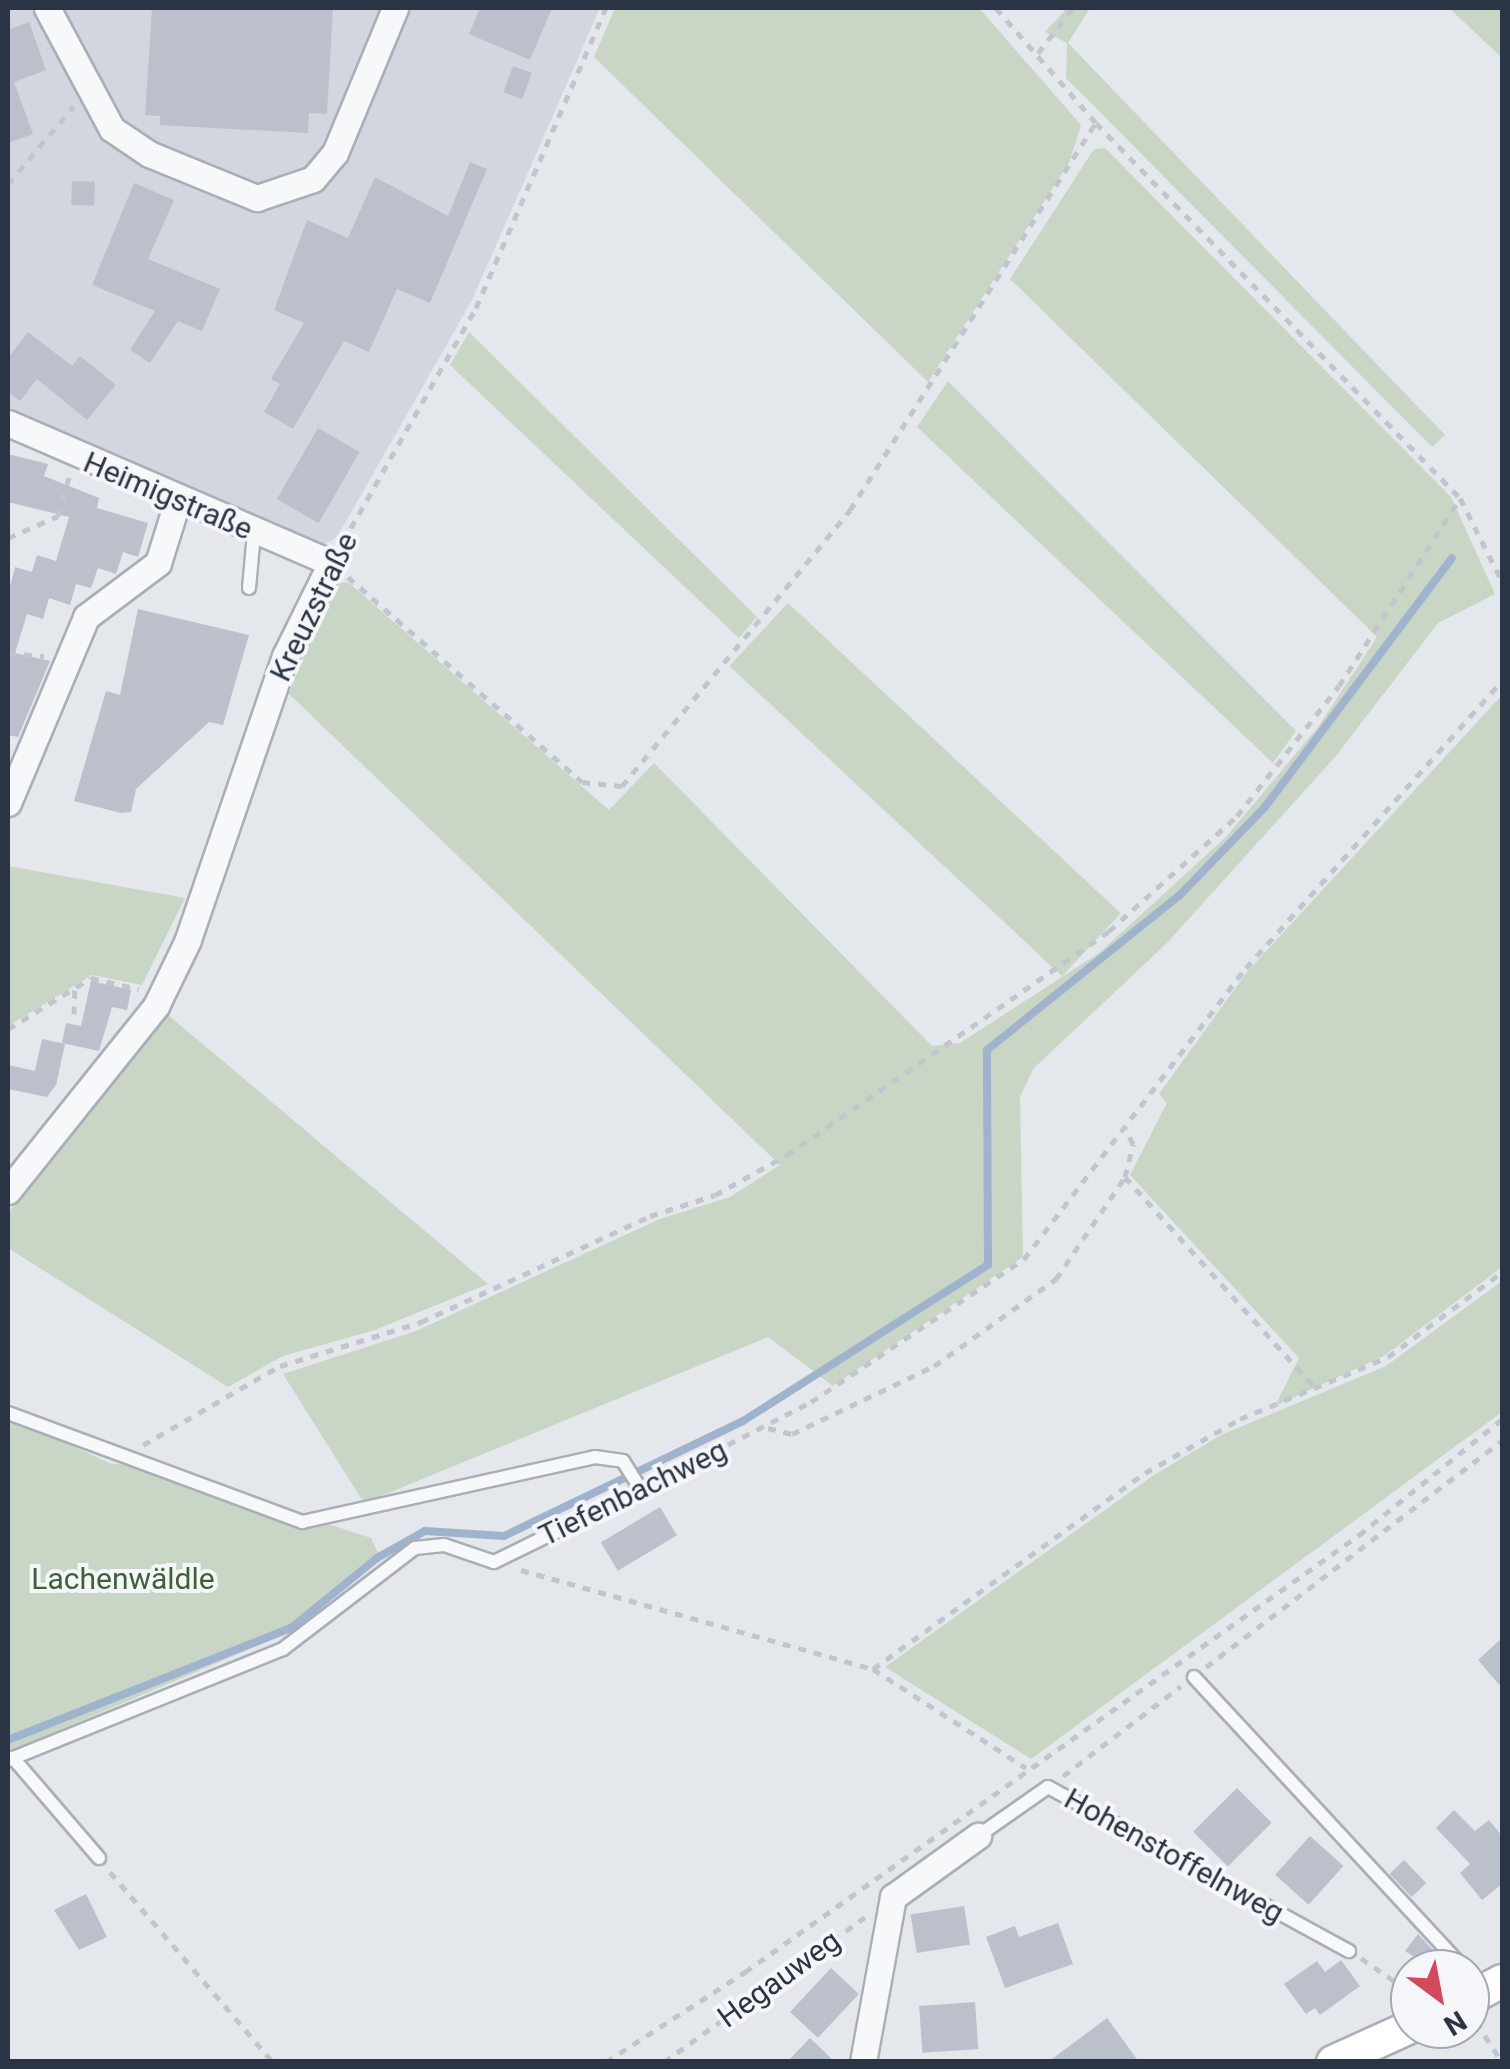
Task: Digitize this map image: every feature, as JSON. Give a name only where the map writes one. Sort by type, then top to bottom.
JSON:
[{"type":"main road","points":[[1333,2062],[1390,2037]]},
{"type":"street","points":[[47,8],[86,92],[112,129],[149,154],[257,198],[290,190],[335,153],[396,8]]},
{"type":"street","name":"Heimigstraße","points":[[8,423],[75,457],[331,563]]},
{"type":"street","points":[[8,803],[86,616],[158,563],[178,500]]},
{"type":"street","name":"Kreuzstraße","points":[[8,1191],[162,994],[202,870],[285,656],[331,563]]},
{"type":"street","name":"Hohenstoffelnweg","points":[[893,1897],[978,1836]]},
{"type":"street","points":[[863,2062],[893,1897]]},
{"type":"lane","points":[[249,588],[254,533]]},
{"type":"lane","points":[[8,1413],[111,1456],[302,1522],[595,1457],[624,1461],[641,1490]]},
{"type":"lane","name":"Tiefenbachweg","points":[[494,1562],[641,1490]]},
{"type":"lane","points":[[98,1858],[10,1759],[302,1640],[415,1548],[444,1544],[494,1562]]},
{"type":"lane","points":[[1194,1677],[1442,1949]]},
{"type":"lane","name":"Hohenstoffelnweg","points":[[978,1836],[1048,1787],[1350,1952]]},
{"type":"path","name":"Kreuzstraße","points":[[331,563],[476,308],[606,8]]},
{"type":"path","points":[[996,8],[1096,123],[1460,498],[1502,581]]},
{"type":"path","points":[[1038,53],[1073,8]]},
{"type":"path","points":[[8,184],[86,92]]},
{"type":"path","points":[[331,563],[582,782],[622,786],[850,510],[1096,123]]},
{"type":"path","points":[[8,538],[58,516],[75,457]]},
{"type":"path","points":[[111,1456],[187,1423],[280,1366],[421,1322],[650,1216],[716,1195],[788,1155],[1108,931],[1237,816],[1339,686],[1460,498]]},
{"type":"path","points":[[8,652],[33,657]]},
{"type":"path","name":"Tiefenbachweg","points":[[641,1490],[765,1427],[1024,1260],[1065,1215],[1124,1126],[1246,968],[1502,681]]},
{"type":"path","points":[[8,1030],[91,978],[162,994]]},
{"type":"path","points":[[74,1014],[75,988]]},
{"type":"path","points":[[765,1427],[792,1434],[934,1366],[1056,1278],[1126,1177],[1133,1144],[1124,1126]]},
{"type":"path","points":[[1126,1177],[1316,1389]]},
{"type":"path","points":[[873,1669],[1146,1472],[1240,1418],[1388,1357],[1502,1272]]},
{"type":"path","points":[[606,2062],[746,1972],[1026,1768],[1359,1535],[1502,1419]]},
{"type":"path","points":[[1048,1787],[1502,1440]]},
{"type":"path","points":[[494,1562],[873,1669],[1026,1768]]},
{"type":"path","points":[[98,1858],[272,2062]]},
{"type":"path","name":"Hegauweg","points":[[664,2062],[893,1897]]},
{"type":"path","points":[[1350,1952],[1390,1979]]},
{"type":"path","points":[[1490,2026],[1502,2062]]},
{"type":"shaded area","points":[[8,8],[600,8],[472,300],[337,537],[318,548],[8,412]]},
{"type":"green space","points":[[615,8],[979,8],[1081,125],[1069,163],[928,382],[594,57]]},
{"type":"green space","points":[[1067,8],[1090,8],[1068,43],[1445,435],[1432,447],[1066,78],[1067,43],[1045,32]]},
{"type":"green space","points":[[1449,8],[1502,8],[1502,58]]},
{"type":"green space","points":[[1105,148],[1451,497],[1495,594],[1438,623],[1336,756],[1166,944],[1033,1069],[1020,1097],[1023,1257],[833,1386],[768,1337],[364,1503],[283,1374],[416,1331],[660,1219],[730,1197],[780,1165],[289,694],[332,582],[349,583],[609,810],[654,763],[932,1046],[960,1043],[1099,953],[1226,837],[1318,727],[1377,637],[1010,279],[1094,149]]},
{"type":"green space","points":[[469,332],[757,617],[739,638],[450,365]]},
{"type":"green space","points":[[948,381],[1296,731],[1273,763],[917,427]]},
{"type":"green space","points":[[788,603],[1121,913],[1062,976],[729,666]]},
{"type":"green space","points":[[1502,695],[1502,1267],[1384,1356],[1275,1406],[1299,1358],[1130,1175],[1167,1103],[1159,1094],[1247,972]]},
{"type":"green space","points":[[8,866],[185,898],[142,985],[92,975],[8,1026]]},
{"type":"green space","points":[[167,1014],[488,1284],[375,1330],[283,1356],[228,1387],[8,1248],[8,1213]]},
{"type":"green space","points":[[1502,1281],[1502,1412],[1031,1759],[885,1667],[1154,1475],[1221,1435],[1386,1366]]},
{"type":"green space","name":"Lachenwäldle","points":[[8,1415],[111,1464],[148,1465],[371,1538],[381,1559],[292,1631],[8,1752]]},
{"type":"building","points":[[152,8],[333,8],[327,114],[309,113],[308,133],[160,125],[160,116],[145,115]]},
{"type":"building","points":[[480,8],[552,8],[530,60],[469,34]]},
{"type":"building","points":[[29,22],[46,70],[14,82],[33,134],[8,143],[8,30]]},
{"type":"building","points":[[513,66],[532,73],[522,99],[503,92]]},
{"type":"building","points":[[470,162],[487,169],[430,303],[397,289],[369,352],[344,341],[293,429],[264,412],[280,384],[271,379],[304,323],[274,310],[307,220],[348,238],[375,177],[448,216]]},
{"type":"building","points":[[72,181],[95,182],[94,206],[71,205]]},
{"type":"building","points":[[134,183],[174,200],[148,259],[220,289],[202,331],[178,321],[150,363],[130,350],[155,311],[92,285]]},
{"type":"building","points":[[28,332],[72,366],[80,356],[116,385],[87,420],[37,379],[20,401],[8,392],[8,358]]},
{"type":"building","points":[[318,428],[360,452],[319,523],[277,499]]},
{"type":"building","points":[[8,454],[48,464],[44,476],[99,498],[97,508],[148,523],[138,557],[123,552],[116,574],[98,568],[91,588],[76,584],[70,605],[49,598],[43,619],[27,614],[15,653],[50,661],[18,737],[8,735],[8,594],[15,567],[32,572],[37,555],[56,561],[69,517],[8,502]]},
{"type":"building","points":[[138,609],[249,635],[223,725],[209,722],[136,789],[131,812],[121,813],[74,801],[106,691],[120,695]]},
{"type":"building","points":[[91,981],[131,990],[127,1010],[112,1007],[99,1051],[62,1043],[66,1023],[81,1026]]},
{"type":"building","points":[[42,1039],[65,1044],[56,1085],[47,1097],[8,1089],[8,1065],[35,1071]]},
{"type":"building","points":[[660,1507],[677,1535],[618,1571],[601,1543]]},
{"type":"building","points":[[1502,1638],[1502,1688],[1478,1660]]},
{"type":"building","points":[[1237,1788],[1272,1823],[1228,1866],[1193,1832]]},
{"type":"building","points":[[1454,1810],[1475,1831],[1489,1820],[1502,1836],[1502,1884],[1482,1900],[1460,1873],[1470,1864],[1436,1828]]},
{"type":"building","points":[[1310,1836],[1343,1866],[1309,1905],[1275,1875]]},
{"type":"building","points":[[1404,1860],[1426,1883],[1412,1897],[1390,1874]]},
{"type":"building","points":[[86,1894],[107,1937],[79,1950],[54,1910]]},
{"type":"building","points":[[964,1906],[970,1945],[917,1953],[911,1914]]},
{"type":"building","points":[[1058,1923],[1073,1964],[1005,1988],[986,1937],[1015,1926],[1019,1937]]},
{"type":"building","points":[[1418,1934],[1432,1949],[1407,1949]]},
{"type":"building","points":[[1341,1960],[1360,1986],[1320,2015],[1315,2008],[1306,2014],[1284,1984],[1317,1961],[1325,1972]]},
{"type":"building","points":[[831,1968],[859,1994],[818,2038],[790,2012]]},
{"type":"building","points":[[975,2002],[978,2049],[922,2053],[919,2006]]},
{"type":"building","points":[[1107,2018],[1139,2062],[1048,2062]]},
{"type":"building","points":[[810,2038],[835,2062],[787,2062]]},
{"type":"waterway","points":[[8,1740],[291,1628],[377,1558],[425,1531],[504,1536],[743,1421],[988,1265],[987,1050],[1180,895],[1265,807],[1452,558]]}]
